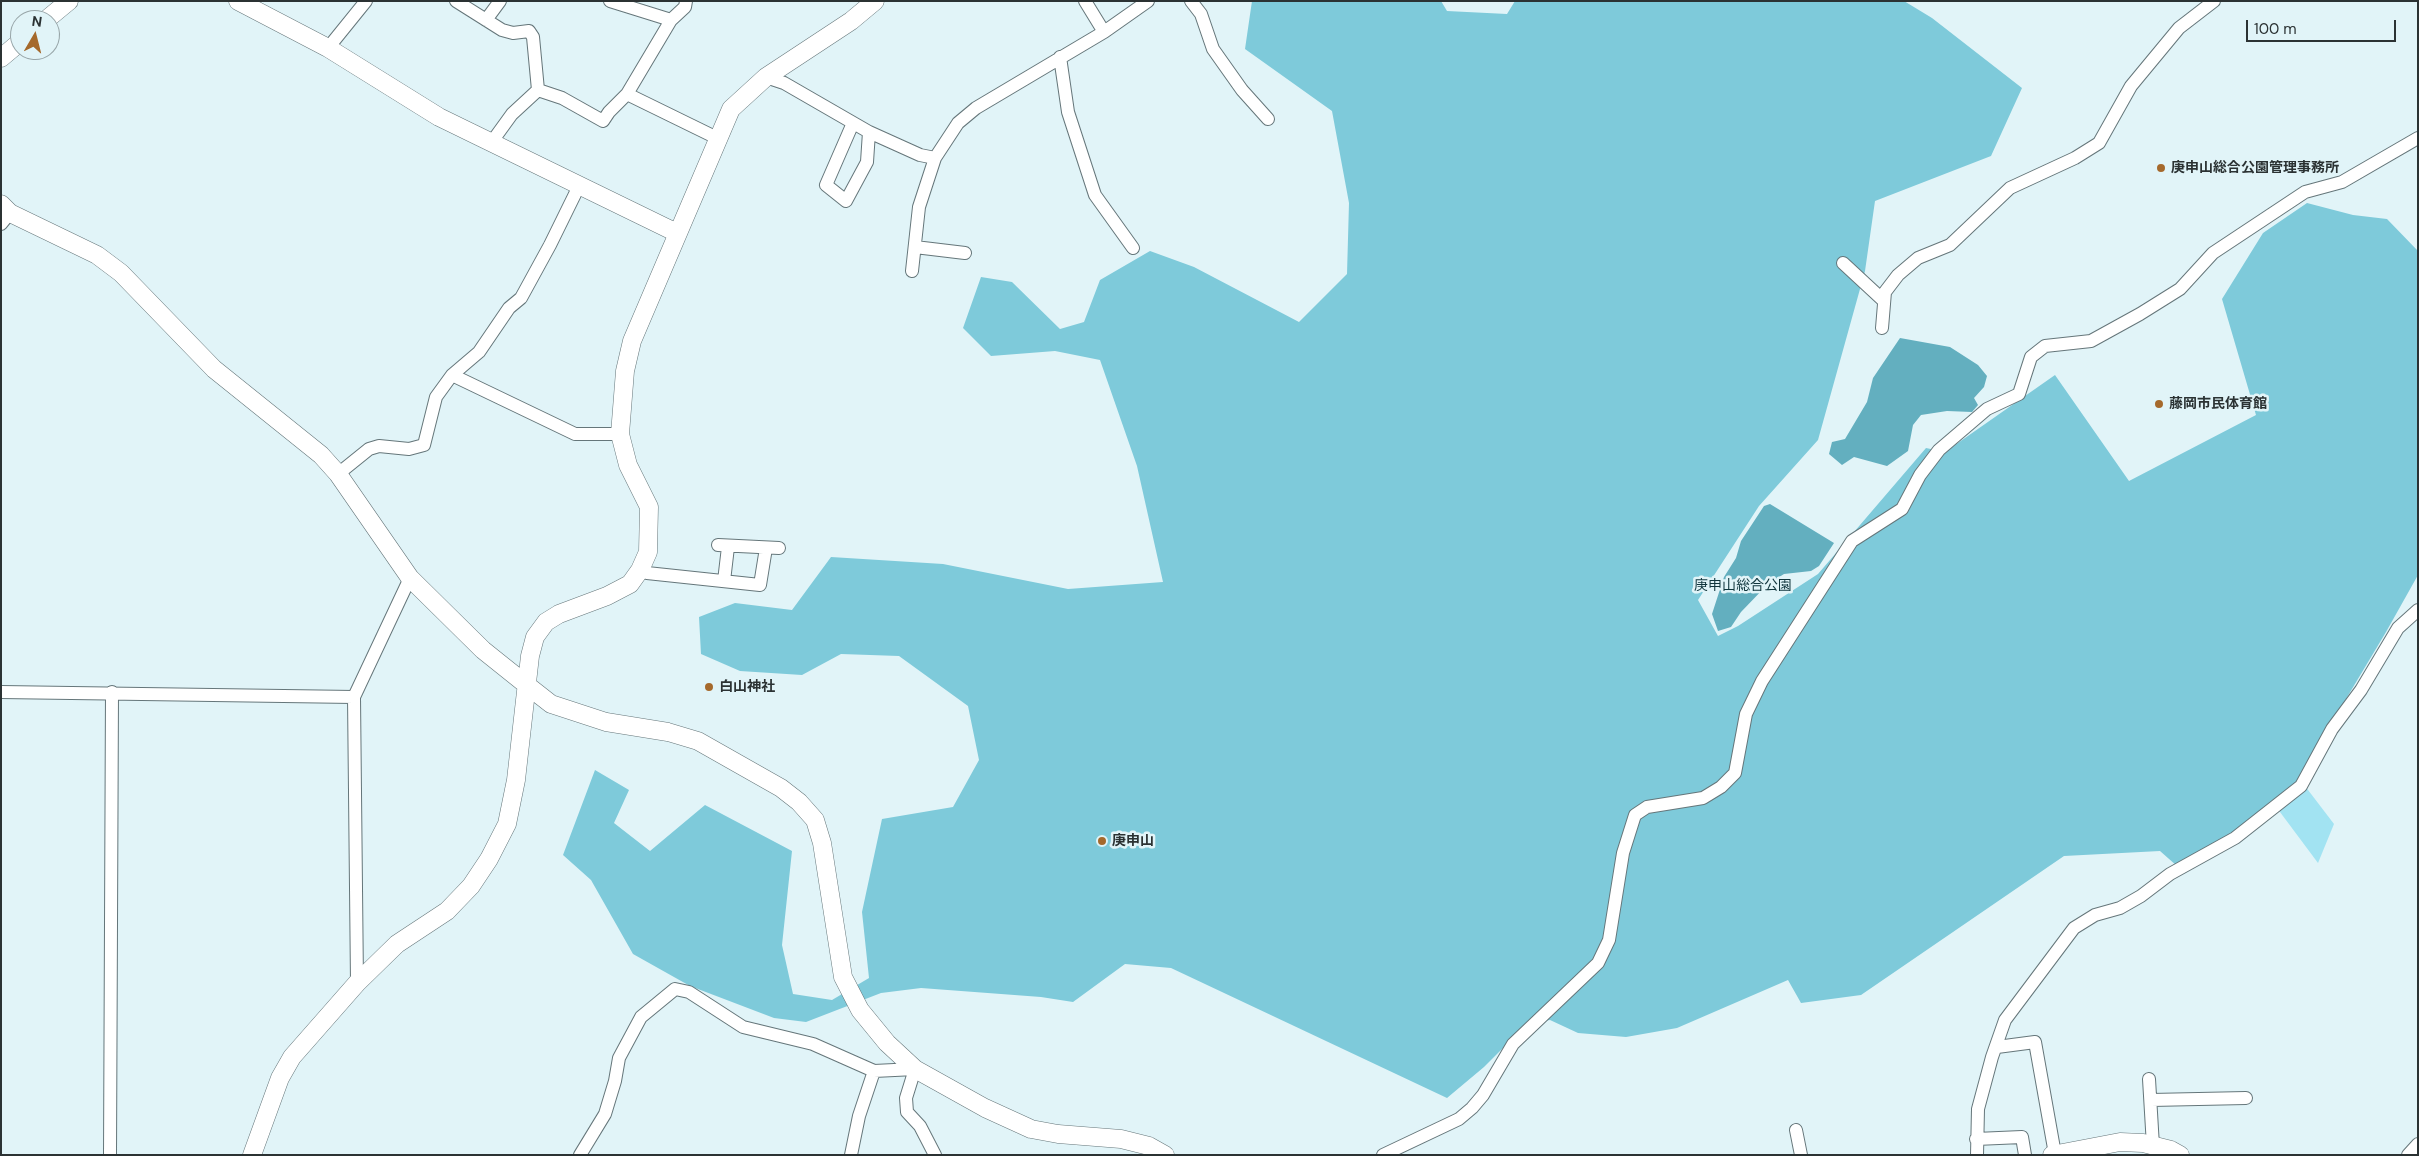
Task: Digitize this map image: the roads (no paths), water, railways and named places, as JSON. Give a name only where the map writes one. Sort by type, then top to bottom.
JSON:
[{"type":"street","points":[[58,10],[69,1]]},
{"type":"street","points":[[238,1],[328,48],[439,118],[677,233]]},
{"type":"street","points":[[328,48],[366,1]]},
{"type":"street","points":[[456,1],[502,30],[513,32],[528,31],[533,37],[538,90]]},
{"type":"street","points":[[486,20],[500,1]]},
{"type":"street","points":[[610,1],[671,20]]},
{"type":"street","points":[[538,90],[562,98],[603,121],[627,94],[671,20],[685,7],[686,1]]},
{"type":"street","points":[[252,1155],[280,1078],[292,1057],[357,983],[397,944],[447,911],[471,886],[489,859],[507,824],[516,780],[530,656],[535,638],[546,622],[559,614],[606,596],[630,584],[640,570],[648,552],[649,507],[628,465],[620,434],[625,371],[632,341],[731,109],[766,77],[850,21],[875,1]]},
{"type":"street","points":[[1085,1],[1104,32]]},
{"type":"street","points":[[912,271],[919,207],[935,158],[958,123],[976,108],[1104,32],[1148,1]]},
{"type":"street","points":[[1191,1],[1201,14],[1212,49],[1242,90],[1268,119]]},
{"type":"street","points":[[1882,328],[1885,292],[1898,274],[1918,258],[1950,245],[2001,194],[2023,180],[2075,158],[2099,143],[2131,86],[2179,28],[2214,1]]},
{"type":"street","points":[[1060,57],[1068,112],[1095,195],[1132,248]]},
{"type":"street","points":[[766,77],[784,83],[869,132],[920,155],[935,158]]},
{"type":"street","points":[[491,142],[512,114],[538,90]]},
{"type":"street","points":[[627,94],[717,138]]},
{"type":"street","points":[[853,123],[826,186],[846,201],[868,162],[869,132]]},
{"type":"street","points":[[1383,1155],[1459,1119],[1472,1108],[1483,1095],[1513,1044],[1598,963],[1610,940],[1623,853],[1634,815],[1647,807],[1704,798],[1721,787],[1735,773],[1746,714],[1762,681],[1852,541],[1902,510],[1920,475],[1939,450],[1987,409],[2019,394],[2031,358],[2045,346],[2091,341],[2140,314],[2180,289],[2213,253],[2305,192],[2342,182],[2418,138]]},
{"type":"street","points":[[338,474],[369,449],[379,446],[409,449],[424,445],[436,397],[452,375],[480,352],[509,308],[521,298],[578,186]]},
{"type":"street","points":[[4,214],[97,255],[121,273],[214,369],[321,455],[338,474],[410,578],[483,650],[551,704],[606,722],[668,732],[698,741],[781,788],[799,802],[815,820],[822,844],[843,976],[860,1010],[887,1042],[914,1069],[984,1108],[1031,1129],[1058,1134],[1121,1139],[1149,1146],[1165,1155]]},
{"type":"street","points":[[915,247],[965,252]]},
{"type":"street","points":[[1842,263],[1884,301]]},
{"type":"street","points":[[452,375],[575,434],[620,434]]},
{"type":"street","points":[[724,581],[723,546],[779,548]]},
{"type":"street","points":[[640,570],[647,573],[760,586],[766,548]]},
{"type":"street","points":[[357,983],[354,696],[410,578]]},
{"type":"street","points":[[1977,1155],[1978,1109],[2005,1020],[2074,928],[2095,915],[2120,908],[2170,874],[2235,838],[2301,786],[2332,729],[2361,690],[2398,628],[2418,610]]},
{"type":"street","points":[[1,692],[354,696]]},
{"type":"street","points":[[110,1155],[112,692]]},
{"type":"street","points":[[580,1155],[604,1114],[615,1081],[619,1058],[641,1017],[675,989],[689,992],[743,1027],[812,1044],[874,1071],[914,1069]]},
{"type":"street","points":[[1997,1047],[2035,1042],[2054,1154],[2120,1142],[2153,1146],[2171,1150],[2180,1155]]},
{"type":"street","points":[[914,1069],[906,1098],[907,1112],[923,1131],[935,1155]]},
{"type":"street","points":[[851,1155],[859,1116],[874,1071]]},
{"type":"street","points":[[2149,1079],[2153,1146]]},
{"type":"street","points":[[2151,1100],[2246,1098]]},
{"type":"street","points":[[1796,1130],[1801,1155]]},
{"type":"street","points":[[1976,1139],[2022,1137],[2025,1155]]},
{"type":"street","points":[[2408,1155],[2418,1144]]},
{"type":"place","name":"庚申山総合公園管理事務所","points":[[2161,168]]},
{"type":"place","name":"藤岡市民体育館","points":[[2159,404]]},
{"type":"place","name":"白山神社","points":[[709,687]]},
{"type":"place","name":"庚申山","points":[[1102,841]]},
{"type":"park label","name":"庚申山総合公園","points":[[1743,586]]}]
